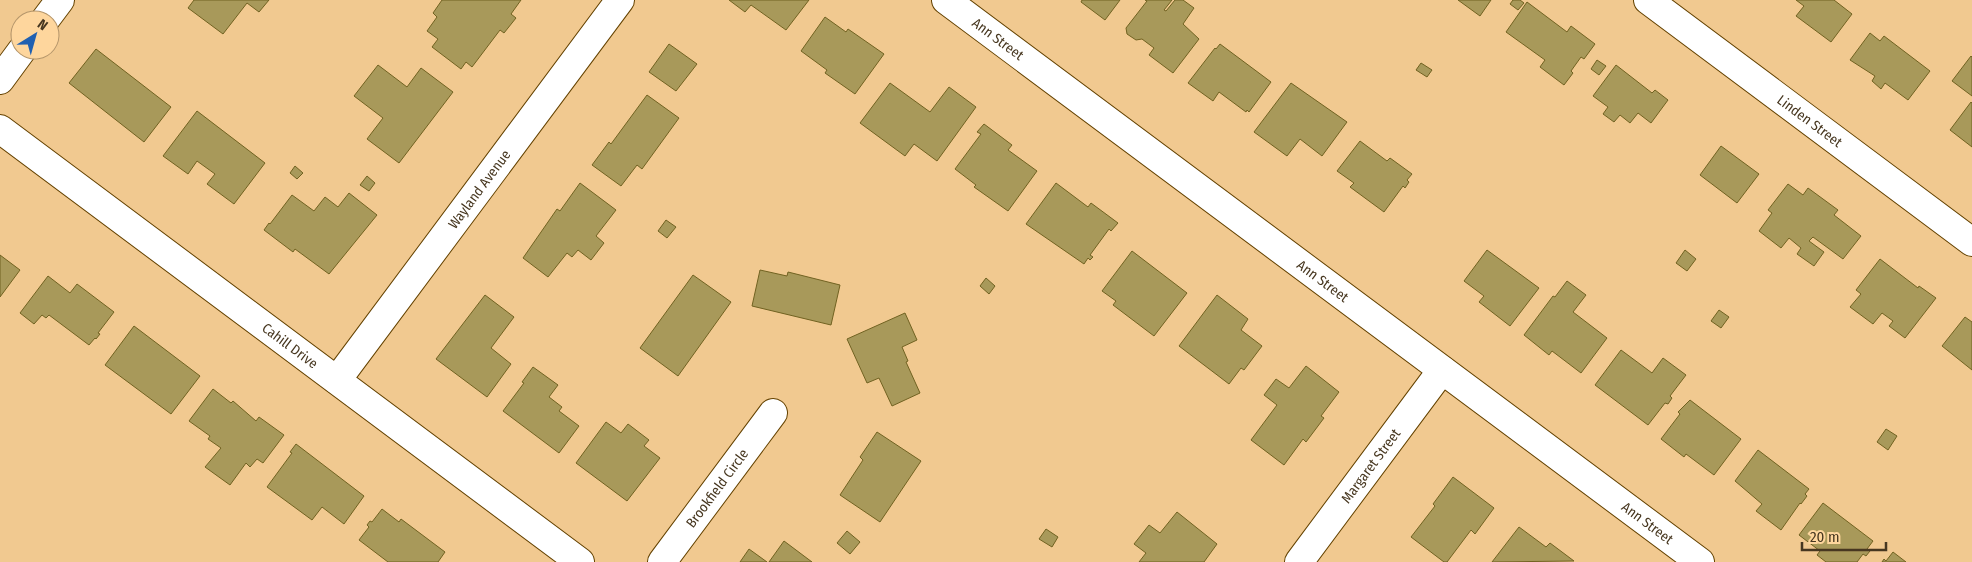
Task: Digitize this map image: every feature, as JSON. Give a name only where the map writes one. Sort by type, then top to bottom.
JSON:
[{"type":"street","name":"Wayland Avenue","points":[[337,380],[620,0]]},
{"type":"street","name":"Ann Street","points":[[946,0],[1700,562]]},
{"type":"street","name":"Linden Street","points":[[1648,0],[1972,242]]},
{"type":"street","points":[[0,80],[15,60]]},
{"type":"street","name":"Cahill Drive","points":[[0,129],[580,562]]},
{"type":"street","name":"Margaret Street","points":[[1299,562],[1442,370]]},
{"type":"street","name":"Brookfield Circle","points":[[662,562],[773,413]]},
{"type":"building","points":[[194,0],[269,0],[259,12],[247,3],[223,34],[188,8]]},
{"type":"building","points":[[442,0],[521,0],[511,14],[516,18],[504,33],[500,30],[472,67],[466,62],[461,69],[432,47],[438,39],[427,31],[437,17],[433,13]]},
{"type":"building","points":[[729,0],[809,0],[786,30],[751,5],[745,12]]},
{"type":"building","points":[[1082,0],[1120,0],[1105,20],[1081,2]]},
{"type":"building","points":[[1145,0],[1172,0],[1164,10],[1166,11],[1175,0],[1183,0],[1194,8],[1183,24],[1199,39],[1173,73],[1149,55],[1154,48],[1142,39],[1136,40],[1127,34],[1126,28],[1147,1]]},
{"type":"building","points":[[1458,0],[1491,0],[1480,16]]},
{"type":"building","points":[[1513,0],[1520,0],[1524,3],[1518,10],[1510,4]]},
{"type":"building","points":[[1796,0],[1834,0],[1852,14],[1831,42],[1796,16],[1804,6]]},
{"type":"building","points":[[1527,2],[1567,32],[1571,26],[1595,44],[1584,59],[1581,57],[1564,85],[1540,67],[1545,60],[1506,32]]},
{"type":"building","points":[[825,17],[846,32],[848,29],[884,54],[855,94],[825,73],[827,70],[801,51]]},
{"type":"building","points":[[1870,33],[1880,41],[1884,36],[1930,71],[1908,100],[1885,83],[1881,89],[1872,81],[1875,76],[1850,60]]},
{"type":"building","points":[[669,44],[697,64],[676,91],[649,72]]},
{"type":"building","points":[[1220,44],[1271,82],[1249,112],[1247,110],[1246,112],[1219,92],[1213,101],[1188,83]]},
{"type":"building","points":[[96,49],[171,107],[144,142],[69,83]]},
{"type":"building","points":[[1972,57],[1972,96],[1952,81]]},
{"type":"building","points":[[1597,60],[1606,66],[1599,75],[1591,69]]},
{"type":"building","points":[[1421,63],[1432,70],[1427,77],[1416,70]]},
{"type":"building","points":[[378,65],[407,87],[421,68],[453,92],[399,163],[367,139],[383,118],[354,96]]},
{"type":"building","points":[[1616,65],[1652,93],[1655,90],[1668,100],[1651,123],[1638,113],[1630,123],[1620,115],[1614,122],[1603,114],[1608,107],[1593,96]]},
{"type":"building","points":[[890,83],[930,112],[949,87],[976,107],[937,161],[914,144],[905,156],[860,123]]},
{"type":"building","points":[[1291,83],[1347,122],[1322,156],[1300,139],[1287,156],[1254,132]]},
{"type":"building","points":[[647,95],[679,118],[642,169],[637,165],[621,186],[592,165],[609,142],[611,144]]},
{"type":"building","points":[[1972,103],[1972,147],[1950,130]]},
{"type":"building","points":[[197,111],[265,163],[234,204],[207,184],[215,174],[197,161],[188,174],[163,156]]},
{"type":"building","points":[[984,124],[1012,145],[1008,150],[1037,171],[1008,211],[974,187],[976,185],[955,169],[981,134],[977,132]]},
{"type":"building","points":[[1360,141],[1387,161],[1390,158],[1412,174],[1407,180],[1409,182],[1405,188],[1403,186],[1384,212],[1350,187],[1354,183],[1337,171]]},
{"type":"building","points":[[1721,146],[1759,174],[1737,203],[1700,175]]},
{"type":"building","points":[[295,166],[303,173],[297,179],[290,173]]},
{"type":"building","points":[[367,176],[375,183],[369,191],[360,185]]},
{"type":"building","points":[[580,183],[616,210],[596,236],[604,243],[591,260],[578,250],[572,257],[567,253],[548,277],[523,258],[557,209],[560,211]]},
{"type":"building","points":[[1056,183],[1088,207],[1091,203],[1118,223],[1111,231],[1109,229],[1090,255],[1093,257],[1090,260],[1088,258],[1084,264],[1026,224]]},
{"type":"building","points":[[1788,184],[1803,195],[1808,188],[1838,210],[1834,215],[1861,236],[1843,259],[1813,237],[1809,241],[1824,252],[1814,266],[1797,254],[1801,248],[1789,238],[1781,248],[1759,231],[1772,213],[1768,210]]},
{"type":"building","points":[[349,193],[377,215],[329,274],[295,249],[293,252],[264,230],[292,195],[314,211],[325,197],[338,207]]},
{"type":"building","points":[[666,220],[676,227],[667,238],[658,231]]},
{"type":"building","points":[[1487,250],[1539,288],[1510,326],[1479,302],[1484,296],[1464,281]]},
{"type":"building","points":[[1685,250],[1696,259],[1687,271],[1676,263]]},
{"type":"building","points":[[1132,251],[1187,293],[1154,336],[1113,305],[1116,301],[1102,291]]},
{"type":"building","points":[[0,255],[20,270],[0,297]]},
{"type":"building","points":[[1880,259],[1918,288],[1919,286],[1936,298],[1905,338],[1889,326],[1893,321],[1882,313],[1873,324],[1850,307],[1861,294],[1856,290]]},
{"type":"building","points":[[760,270],[787,276],[788,272],[840,285],[831,325],[752,306]]},
{"type":"building","points":[[693,275],[731,302],[678,376],[640,348]]},
{"type":"building","points":[[48,276],[70,293],[77,284],[114,312],[98,333],[100,334],[89,345],[49,315],[46,318],[42,315],[34,324],[20,313]]},
{"type":"building","points":[[986,278],[995,286],[989,294],[980,286]]},
{"type":"building","points":[[1567,281],[1586,295],[1573,312],[1607,338],[1581,373],[1552,351],[1549,355],[1524,335],[1553,296],[1555,297]]},
{"type":"building","points":[[485,295],[514,317],[491,348],[511,364],[487,397],[436,359]]},
{"type":"building","points":[[1217,295],[1248,319],[1241,330],[1262,346],[1244,370],[1241,368],[1229,384],[1179,346]]},
{"type":"building","points":[[1719,310],[1729,317],[1721,328],[1711,321]]},
{"type":"building","points":[[905,313],[917,340],[902,347],[908,361],[906,362],[920,393],[892,406],[879,378],[867,383],[847,339]]},
{"type":"building","points":[[1965,317],[1972,322],[1972,370],[1942,346]]},
{"type":"building","points":[[134,326],[200,376],[171,414],[105,365]]},
{"type":"building","points":[[1621,350],[1652,373],[1663,358],[1686,375],[1670,396],[1672,398],[1668,404],[1665,403],[1648,425],[1595,385]]},
{"type":"building","points":[[1306,366],[1339,392],[1321,416],[1324,418],[1306,442],[1303,439],[1284,465],[1251,440],[1277,405],[1264,395],[1276,379],[1289,388]]},
{"type":"building","points":[[533,367],[558,385],[549,397],[562,407],[559,411],[579,426],[559,453],[503,411],[524,383],[522,382]]},
{"type":"building","points":[[213,389],[231,403],[233,401],[256,421],[259,417],[284,435],[263,463],[257,459],[250,467],[246,463],[230,485],[205,467],[221,448],[208,439],[210,436],[189,421]]},
{"type":"building","points":[[1690,400],[1741,439],[1714,475],[1686,454],[1684,457],[1661,439],[1680,414],[1678,412]]},
{"type":"building","points":[[606,422],[621,433],[628,424],[649,440],[644,446],[660,458],[627,501],[576,463]]},
{"type":"building","points":[[1886,429],[1897,436],[1888,450],[1877,442]]},
{"type":"building","points":[[877,432],[921,461],[880,522],[840,495],[863,460],[860,457]]},
{"type":"building","points":[[296,444],[364,496],[344,524],[322,507],[312,520],[267,487],[292,453],[290,452]]},
{"type":"building","points":[[1758,450],[1809,489],[1805,494],[1807,496],[1781,530],[1756,511],[1762,504],[1735,481]]},
{"type":"building","points":[[1453,477],[1494,508],[1475,534],[1471,530],[1447,562],[1444,562],[1411,537],[1435,506],[1433,504]]},
{"type":"building","points":[[1823,503],[1873,541],[1867,549],[1870,551],[1866,556],[1863,554],[1857,562],[1826,562],[1817,555],[1820,551],[1799,535]]},
{"type":"building","points":[[382,509],[399,522],[401,519],[445,552],[438,562],[388,562],[359,540],[369,527],[367,525],[370,521],[372,522]]},
{"type":"building","points":[[1177,512],[1217,544],[1204,562],[1139,562],[1146,553],[1134,544],[1149,525],[1160,533]]},
{"type":"building","points":[[1519,527],[1546,547],[1550,543],[1574,561],[1492,562]]},
{"type":"building","points":[[1046,529],[1058,537],[1052,547],[1039,539]]},
{"type":"building","points":[[847,531],[860,542],[850,554],[837,543]]},
{"type":"building","points":[[784,541],[812,562],[769,562]]},
{"type":"building","points":[[749,549],[767,562],[740,562]]},
{"type":"building","points":[[1893,552],[1906,562],[1882,562],[1884,559],[1886,561]]}]
